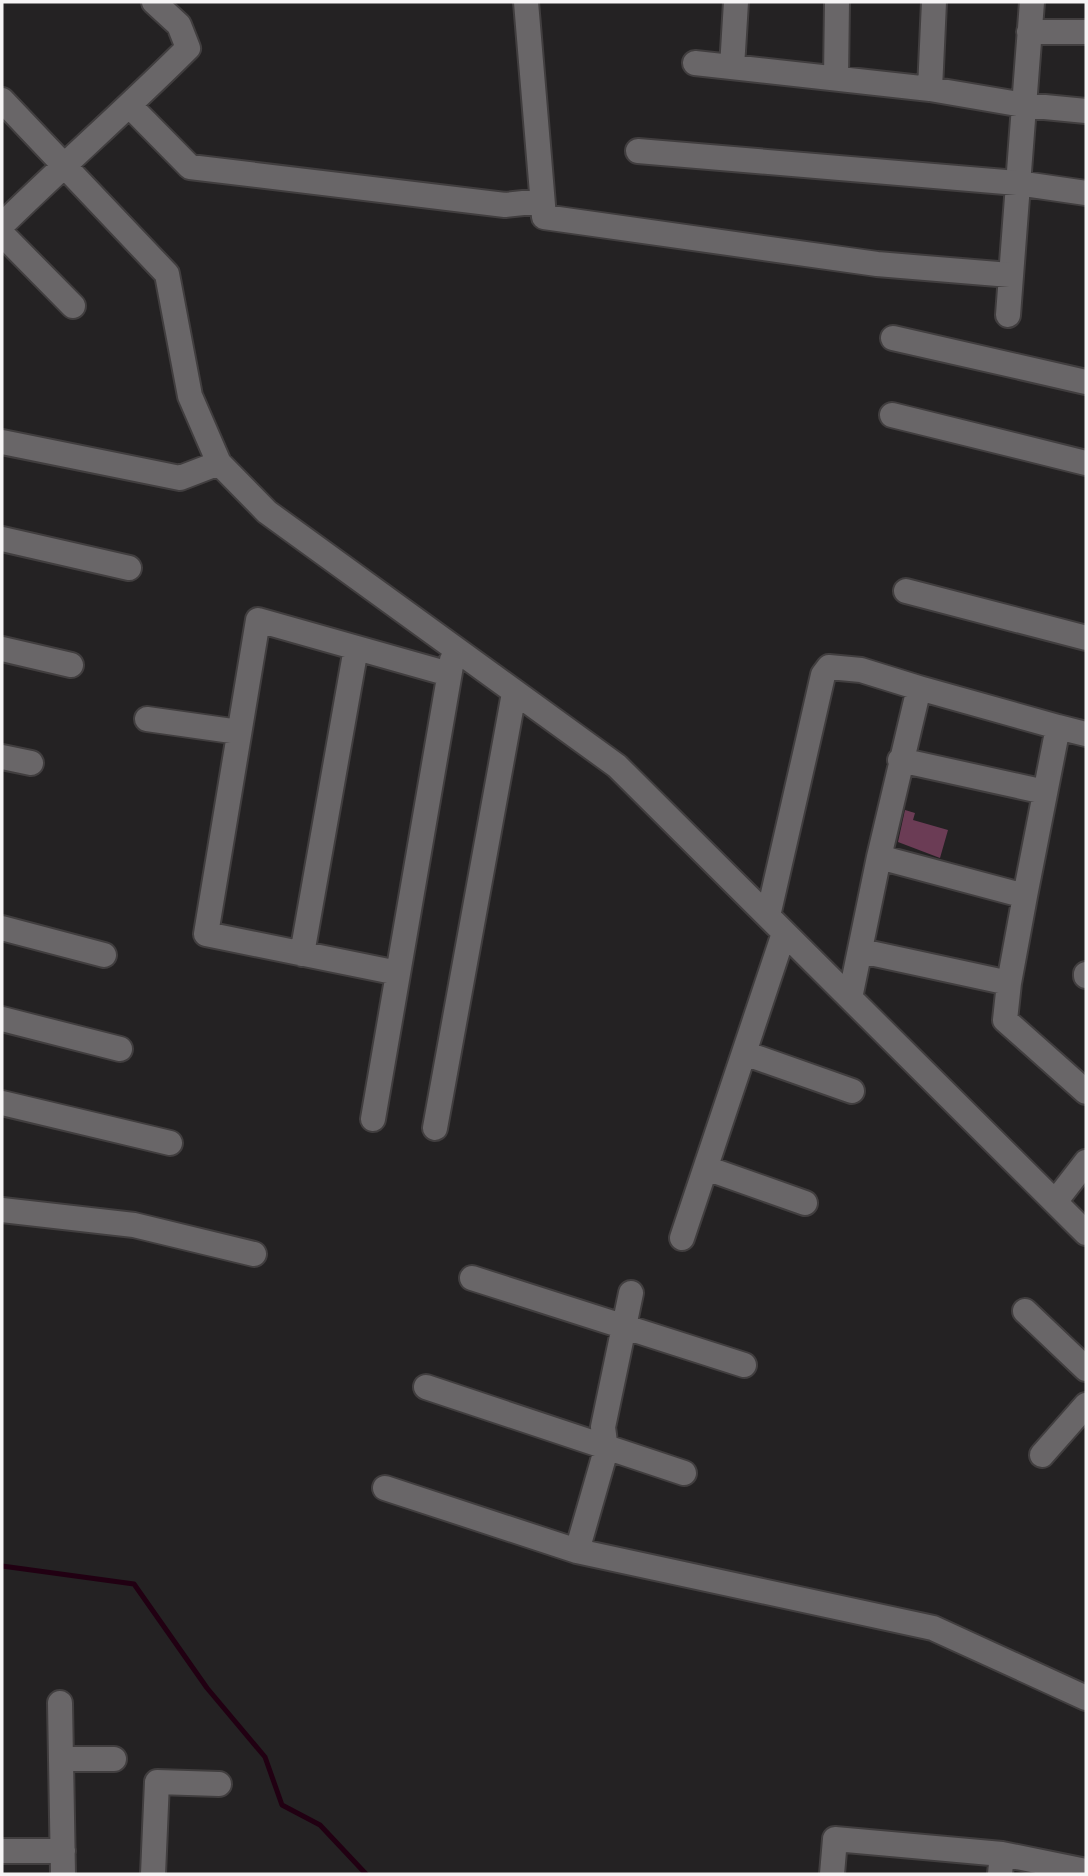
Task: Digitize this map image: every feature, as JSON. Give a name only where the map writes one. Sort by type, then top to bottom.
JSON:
[{"type":"street","points":[[2,225],[62,165],[130,106],[188,48],[179,25],[154,2]]},
{"type":"street","points":[[526,2],[544,217],[877,264],[1010,275]]},
{"type":"street","points":[[733,67],[736,2]]},
{"type":"street","points":[[836,78],[837,2]]},
{"type":"street","points":[[930,89],[934,2]]},
{"type":"street","points":[[1008,315],[1032,2]]},
{"type":"street","points":[[1030,32],[1086,32]]},
{"type":"street","points":[[695,63],[930,89],[1024,105],[1086,111]]},
{"type":"street","points":[[2,100],[167,274],[206,469],[617,766],[1086,1233]]},
{"type":"street","points":[[130,106],[190,167],[505,205],[542,201]]},
{"type":"street","points":[[638,151],[1017,183],[1086,193]]},
{"type":"street","points":[[2,234],[73,306]]},
{"type":"street","points":[[893,338],[1086,382]]},
{"type":"street","points":[[892,415],[1086,463]]},
{"type":"street","points":[[2,442],[180,478],[206,469]]},
{"type":"street","points":[[2,540],[129,568]]},
{"type":"street","points":[[906,591],[1086,638]]},
{"type":"street","points":[[398,973],[206,934],[257,620],[449,674]]},
{"type":"street","points":[[302,954],[356,648]]},
{"type":"street","points":[[2,649],[71,665]]},
{"type":"street","points":[[373,1119],[454,649]]},
{"type":"street","points":[[682,1238],[744,1053],[776,924],[823,675],[829,667],[838,666],[1086,734]]},
{"type":"street","points":[[850,998],[900,760],[919,688]]},
{"type":"street","points":[[435,1128],[514,693]]},
{"type":"street","points":[[146,719],[239,732]]},
{"type":"street","points":[[1058,727],[1009,982],[1005,1020],[1086,1092]]},
{"type":"street","points":[[2,757],[31,763]]},
{"type":"street","points":[[900,760],[1045,792]]},
{"type":"street","points":[[879,857],[1025,896]]},
{"type":"street","points":[[2,928],[104,955]]},
{"type":"street","points":[[861,951],[1009,982]]},
{"type":"street","points":[[2,1019],[120,1049]]},
{"type":"street","points":[[744,1053],[852,1091]]},
{"type":"street","points":[[2,1102],[170,1143]]},
{"type":"street","points":[[1055,1202],[1086,1162]]},
{"type":"street","points":[[706,1168],[805,1203]]},
{"type":"street","points":[[2,1210],[134,1225],[254,1254]]},
{"type":"street","points":[[472,1278],[744,1365]]},
{"type":"street","points":[[577,1550],[606,1447],[603,1427],[631,1293]]},
{"type":"street","points":[[1025,1311],[1086,1369]]},
{"type":"street","points":[[426,1387],[684,1473]]},
{"type":"street","points":[[1042,1455],[1086,1405]]},
{"type":"street","points":[[385,1488],[577,1550],[933,1628],[1086,1698]]},
{"type":"street","points":[[2,1851],[63,1863],[61,1703]]},
{"type":"street","points":[[62,1759],[114,1759]]},
{"type":"street","points":[[153,1874],[157,1782],[219,1784]]},
{"type":"street","points":[[832,1874],[835,1839],[1001,1864],[1086,1871]]},
{"type":"building","points":[[905,810],[915,813],[913,820],[948,830],[940,858],[898,842]]},
{"type":"waterway","points":[[2,1566],[134,1584],[207,1688],[265,1757],[282,1805],[320,1825],[366,1874]]}]
